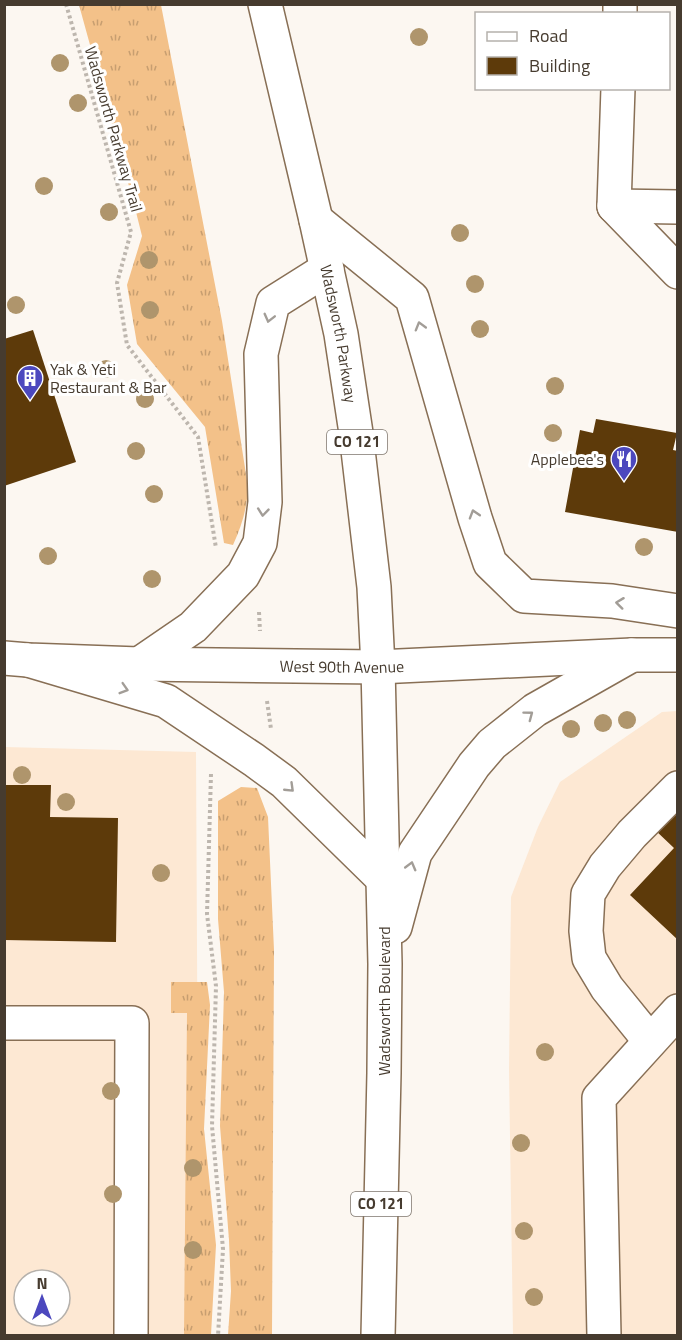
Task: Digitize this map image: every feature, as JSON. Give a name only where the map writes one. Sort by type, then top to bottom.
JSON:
[{"type":"main road","name":"Wadsworth Parkway","points":[[265,4],[341,334],[356,433],[372,568],[378,667]]},
{"type":"main road","points":[[618,90],[614,206],[678,272]]},
{"type":"main road","points":[[614,206],[678,207]]},
{"type":"main road","points":[[316,220],[412,298],[474,518],[490,563],[524,596],[612,601],[678,610]]},
{"type":"main road","points":[[139,664],[193,627],[243,575],[260,543],[264,502],[261,354],[273,303],[327,269]]},
{"type":"main road","points":[[385,964],[415,853],[474,765],[492,744],[535,710],[632,655]]},
{"type":"main road","name":"West 90th Avenue","points":[[16,659],[139,664],[378,667],[632,655],[678,655]]},
{"type":"main road","points":[[16,659],[166,701],[284,782],[383,879]]},
{"type":"main road","name":"Wadsworth Boulevard","points":[[378,667],[385,964],[378,1335]]},
{"type":"main road","points":[[650,1041],[607,988],[589,958],[586,931],[588,894],[605,866],[632,834],[678,788]]},
{"type":"main road","points":[[604,1335],[599,1098],[678,1011]]},
{"type":"main road","points":[[4,1023],[132,1023],[131,1335]]},
{"type":"path","name":"Wadsworth Parkway Trail","points":[[66,4],[131,232],[117,283],[127,345],[198,437],[217,556]]},
{"type":"path","points":[[211,773],[207,914],[216,986],[212,1126],[223,1250],[218,1335]]},
{"type":"shaded area","points":[[677,711],[677,1335],[513,1335],[509,1070],[511,897],[538,827],[560,782],[662,712]]},
{"type":"shaded area","points":[[5,747],[196,752],[199,1335],[5,1336]]},
{"type":"green space","points":[[79,5],[161,5],[222,321],[248,487],[244,517],[233,545],[224,543],[205,427],[137,344],[127,285],[142,236]]},
{"type":"green space","points":[[241,787],[257,788],[268,817],[274,950],[272,1335],[228,1335],[231,1291],[220,1126],[224,992],[218,919],[218,801]]},
{"type":"green space","points":[[171,982],[207,982],[210,1005],[204,1129],[216,1245],[211,1335],[184,1335],[187,1013],[171,1013]]},
{"type":"building","name":"Yak & Yeti Restaurant & Bar","points":[[33,330],[76,462],[4,486],[4,339]]},
{"type":"building","name":"Applebee's","points":[[596,419],[677,433],[673,450],[678,451],[678,532],[565,512],[580,430],[593,433]]},
{"type":"building","points":[[4,785],[51,785],[50,817],[118,818],[116,942],[4,940]]},
{"type":"building","points":[[678,804],[678,940],[630,895],[674,848],[654,829]]},
{"type":"place","name":"Yak & Yeti Restaurant & Bar","points":[[30,401]]},
{"type":"place","name":"Applebee's","points":[[624,482]]}]
